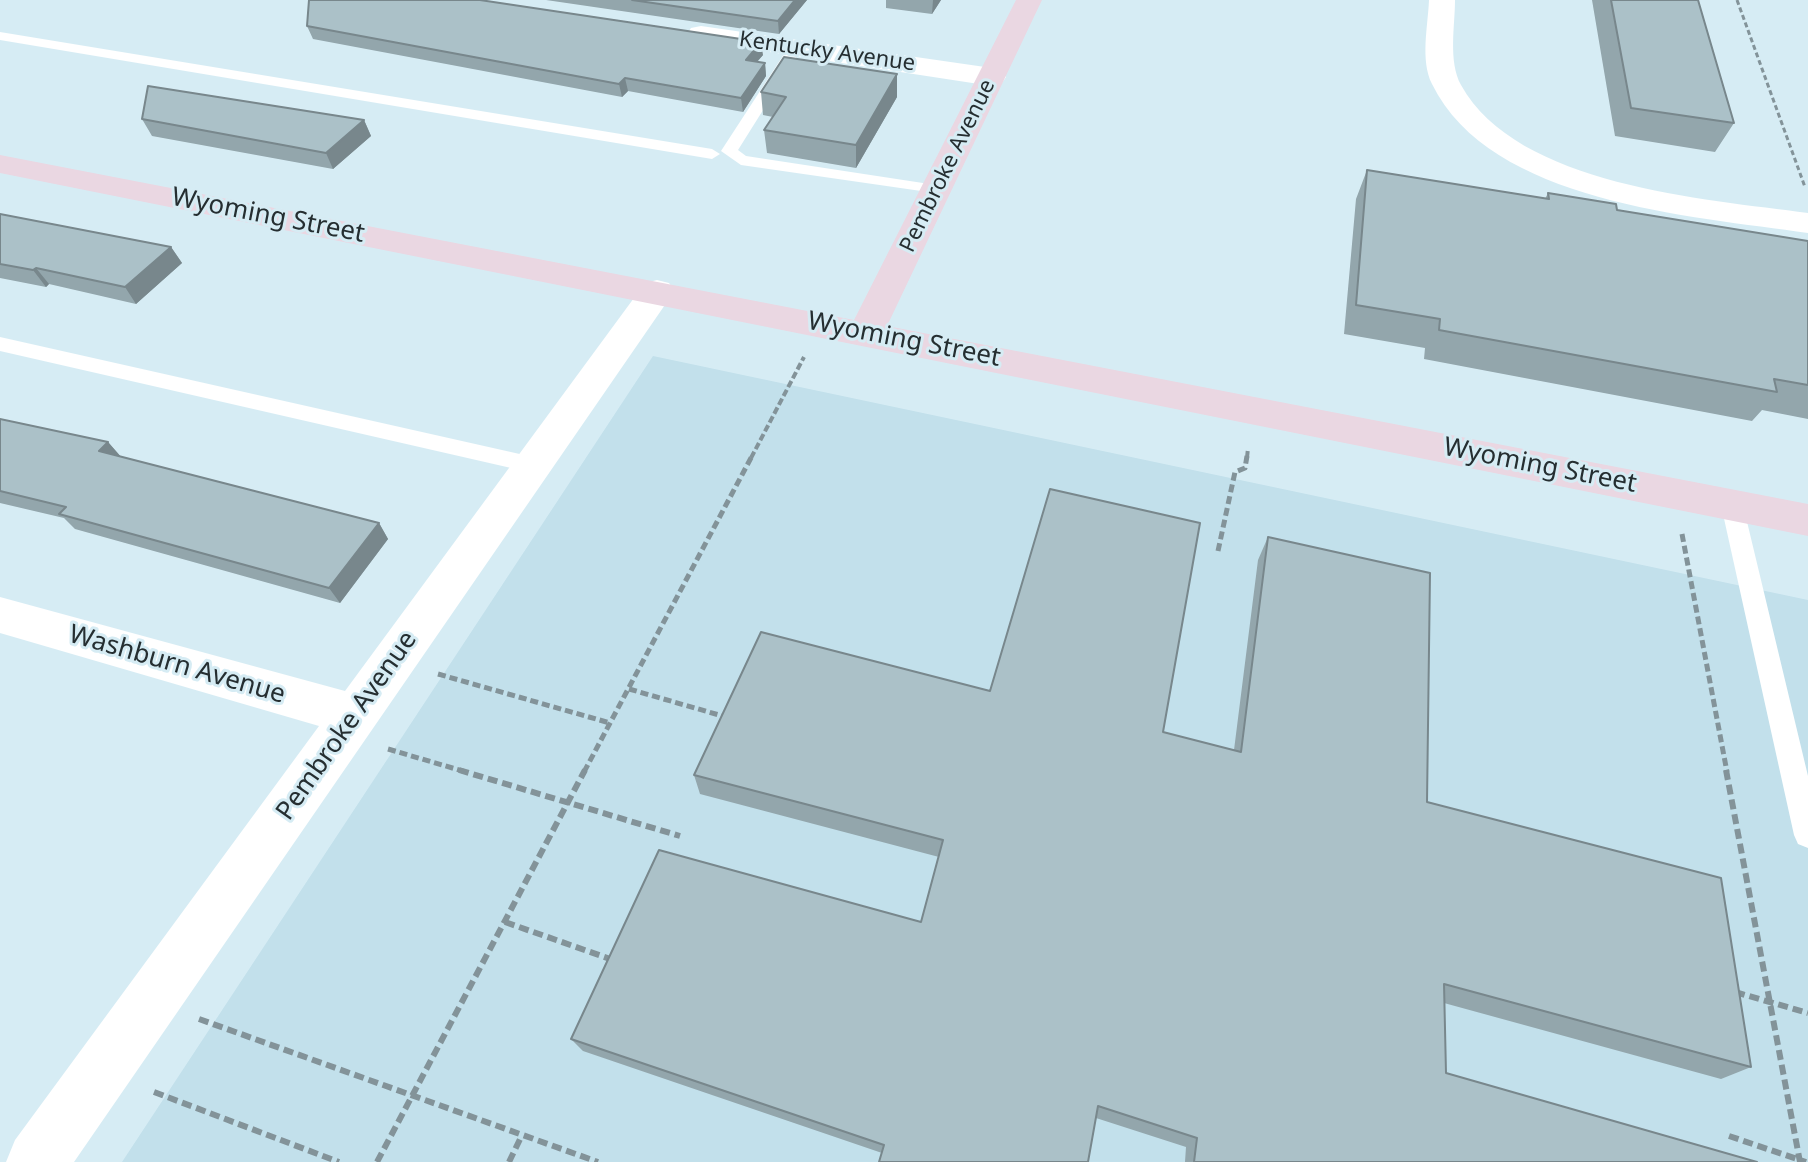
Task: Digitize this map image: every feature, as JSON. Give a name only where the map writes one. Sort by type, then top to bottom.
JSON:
[{"type":"street","name":"Pembroke Avenue","points":[[866,332],[1029,0]]},
{"type":"street","points":[[1442,0],[1443,76],[1453,98],[1496,139],[1543,165],[1631,194],[1808,223]]},
{"type":"street","name":"Kentucky Avenue","points":[[672,30],[992,77]]},
{"type":"street","name":"Wyoming Street","points":[[0,164],[866,332],[1808,520]]},
{"type":"street","name":"Pembroke Avenue","points":[[37,1162],[367,731],[533,465],[657,291]]},
{"type":"street","name":"Washburn Avenue","points":[[0,615],[367,731]]},
{"type":"lane","points":[[0,36],[712,154]]},
{"type":"lane","points":[[795,48],[729,151],[741,160],[936,190]]},
{"type":"lane","points":[[0,344],[533,465]]},
{"type":"lane","points":[[1732,505],[1796,724],[1808,835]]},
{"type":"path","points":[[1737,0],[1808,196]]},
{"type":"path","points":[[377,1162],[806,355]]},
{"type":"path","points":[[1218,551],[1235,472],[1245,468],[1254,409]]},
{"type":"path","points":[[1675,493],[1802,1161]]},
{"type":"path","points":[[429,672],[610,723]]},
{"type":"path","points":[[629,689],[734,719]]},
{"type":"path","points":[[367,731],[568,803],[680,836]]},
{"type":"path","points":[[505,922],[623,963]]},
{"type":"path","points":[[1720,988],[1808,1013]]},
{"type":"path","points":[[195,1018],[598,1162]]},
{"type":"path","points":[[146,1089],[339,1162]]},
{"type":"path","points":[[509,1162],[522,1135]]},
{"type":"path","points":[[1729,1136],[1802,1161]]},
{"type":"shaded area","points":[[653,356],[1808,600],[1808,1162],[122,1162]]},
{"type":"building","points":[[309,0],[480,0],[761,42],[746,60],[765,63],[741,98],[625,78],[619,84],[307,26]]},
{"type":"building","points":[[632,0],[795,0],[778,21]]},
{"type":"building","points":[[1611,0],[1698,0],[1734,123],[1631,108]]},
{"type":"building","points":[[784,57],[897,74],[856,145],[764,130],[786,97],[761,92]]},
{"type":"building","points":[[148,86],[364,120],[326,153],[142,119]]},
{"type":"building","points":[[1367,170],[1549,199],[1548,193],[1616,204],[1617,210],[1808,241],[1808,385],[1774,379],[1777,392],[1439,330],[1440,319],[1356,305]]},
{"type":"building","points":[[0,214],[171,247],[125,287],[36,268],[0,264]]},
{"type":"building","points":[[0,419],[108,442],[99,451],[379,523],[329,588],[59,514],[66,507],[0,491]]},
{"type":"building","points":[[1050,489],[1200,523],[1163,732],[1241,752],[1268,537],[1430,573],[1427,802],[1721,878],[1751,1067],[1444,984],[1446,1073],[1757,1162],[1194,1162],[1197,1138],[1098,1106],[1088,1162],[879,1162],[884,1145],[571,1039],[659,850],[921,922],[943,840],[694,775],[761,632],[990,691]]}]
